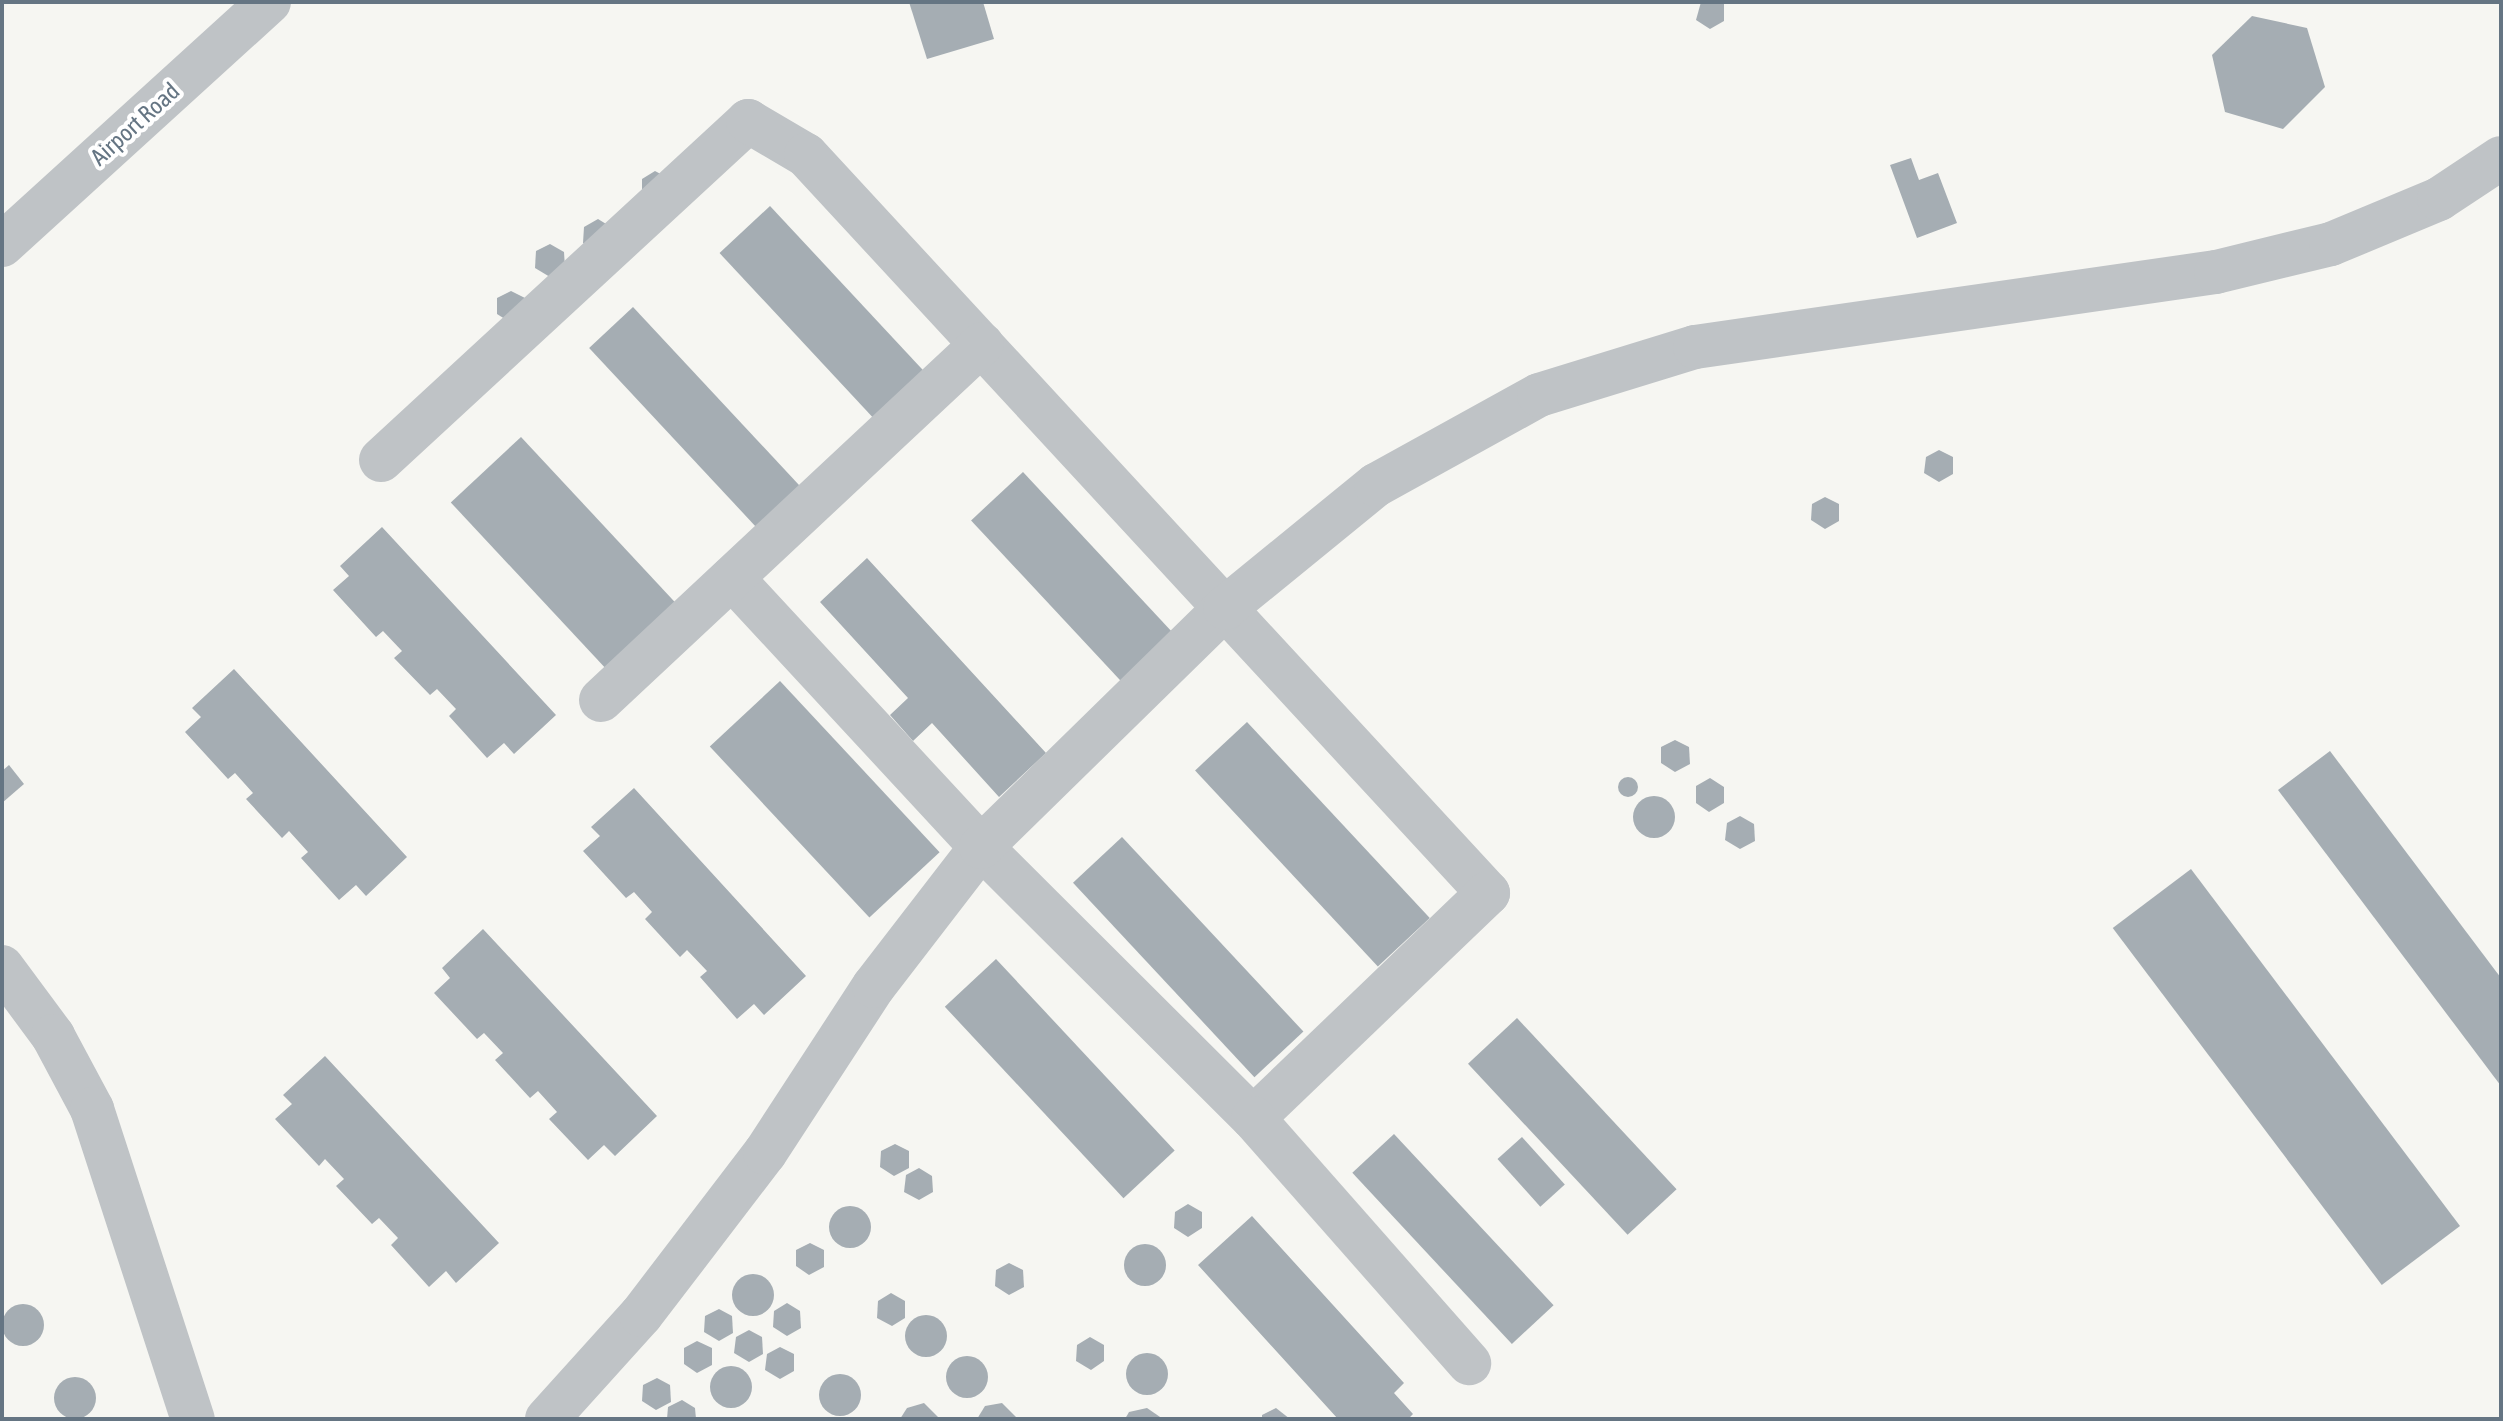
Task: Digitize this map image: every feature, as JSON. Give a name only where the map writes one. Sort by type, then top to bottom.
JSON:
[{"type":"street","name":"Airport Road","points":[[2,245],[269,2]]},
{"type":"street","points":[[381,460],[748,121],[806,155],[1488,893],[1253,1118]]},
{"type":"street","points":[[547,1419],[641,1315],[755,1165],[874,986],[981,847],[1225,608],[1376,485],[1539,395],[1695,347],[2216,272],[2259,262],[2331,244],[2439,199],[2501,158]]},
{"type":"street","points":[[601,700],[982,344]]},
{"type":"street","points":[[732,578],[981,847],[1253,1118],[1469,1363]]},
{"type":"street","points":[[2,967],[53,1036],[92,1109],[193,1419]]},
{"type":"building","points":[[909,2],[983,2],[994,39],[927,59]]},
{"type":"building","points":[[1701,2],[1724,4],[1724,21],[1710,29],[1696,20]]},
{"type":"building","points":[[2252,16],[2307,28],[2325,87],[2283,129],[2225,112],[2212,55]]},
{"type":"building","points":[[1911,158],[1919,180],[1938,173],[1957,223],[1917,238],[1890,165]]},
{"type":"building","points":[[655,171],[670,179],[642,195],[642,179]]},
{"type":"building","points":[[770,206],[929,376],[878,423],[720,253]]},
{"type":"building","points":[[598,219],[611,227],[597,252],[583,243],[584,227]]},
{"type":"building","points":[[550,244],[564,252],[565,268],[550,277],[535,268],[536,251]]},
{"type":"building","points":[[511,291],[525,298],[511,323],[497,314],[497,298]]},
{"type":"building","points":[[633,307],[807,493],[763,534],[589,348]]},
{"type":"building","points":[[521,437],[681,608],[610,674],[451,502]]},
{"type":"building","points":[[1939,450],[1953,457],[1953,474],[1939,482],[1924,473],[1926,457]]},
{"type":"building","points":[[1023,472],[1183,643],[1131,692],[971,520]]},
{"type":"building","points":[[1825,497],[1839,504],[1839,521],[1825,529],[1811,520],[1812,504]]},
{"type":"building","points":[[382,527],[556,715],[514,754],[504,743],[487,758],[449,716],[456,709],[437,689],[430,695],[394,658],[402,651],[383,631],[376,637],[333,590],[349,576],[340,566]]},
{"type":"building","points":[[867,558],[1046,753],[999,797],[932,723],[913,741],[890,715],[908,698],[820,602]]},
{"type":"building","points":[[234,669],[407,857],[366,896],[356,885],[339,900],[301,858],[308,852],[289,831],[282,838],[246,799],[253,793],[235,773],[228,779],[185,732],[201,717],[192,708]]},
{"type":"building","points":[[780,681],[940,852],[869,918],[710,746]]},
{"type":"building","points":[[1247,722],[1430,918],[1378,966],[1195,770]]},
{"type":"building","points":[[1675,740],[1689,747],[1690,764],[1675,772],[1661,763],[1661,747]]},
{"type":"building","points":[[2330,751],[2501,978],[2501,1086],[2278,790]]},
{"type":"building","points":[[9,765],[24,784],[2,803],[2,771]]},
{"type":"building","points":[[1628,777],[1635,780],[1638,787],[1635,794],[1628,797],[1621,794],[1618,787],[1621,780]]},
{"type":"building","points":[[1710,778],[1724,787],[1724,803],[1709,812],[1696,803],[1696,786]]},
{"type":"building","points":[[634,788],[806,976],[764,1015],[754,1004],[737,1019],[700,977],[707,971],[687,950],[680,957],[645,919],[652,912],[634,892],[626,898],[583,851],[600,836],[591,827]]},
{"type":"building","points":[[1654,796],[1669,802],[1675,817],[1669,832],[1654,838],[1639,832],[1633,817],[1639,802]]},
{"type":"building","points":[[1740,816],[1754,824],[1755,841],[1740,849],[1725,840],[1727,823]]},
{"type":"building","points":[[1122,837],[1303,1032],[1254,1077],[1073,883]]},
{"type":"building","points":[[2191,869],[2460,1226],[2382,1285],[2113,928]]},
{"type":"building","points":[[483,929],[657,1116],[615,1156],[604,1145],[588,1160],[549,1119],[557,1112],[538,1091],[530,1098],[495,1060],[503,1053],[484,1033],[477,1039],[434,993],[450,978],[442,968]]},
{"type":"building","points":[[996,959],[1175,1151],[1123,1198],[945,1007]]},
{"type":"building","points":[[1517,1018],[1677,1189],[1628,1235],[1468,1064]]},
{"type":"building","points":[[325,1056],[499,1243],[456,1283],[446,1271],[429,1287],[391,1245],[398,1238],[379,1218],[372,1224],[336,1186],[344,1179],[325,1159],[319,1166],[275,1119],[292,1104],[283,1095]]},
{"type":"building","points":[[1394,1134],[1554,1305],[1512,1344],[1352,1173]]},
{"type":"building","points":[[1522,1137],[1565,1185],[1540,1207],[1497,1159]]},
{"type":"building","points":[[895,1144],[909,1151],[909,1168],[894,1176],[880,1167],[881,1151]]},
{"type":"building","points":[[919,1168],[932,1176],[933,1192],[919,1200],[904,1192],[906,1175]]},
{"type":"building","points":[[1188,1204],[1202,1212],[1202,1228],[1188,1237],[1174,1228],[1175,1212]]},
{"type":"building","points":[[850,1206],[865,1212],[871,1227],[865,1242],[850,1248],[835,1242],[829,1227],[835,1212]]},
{"type":"building","points":[[1252,1216],[1404,1383],[1394,1393],[1413,1414],[1408,1419],[1338,1419],[1198,1265]]},
{"type":"building","points":[[810,1243],[824,1250],[824,1267],[809,1275],[796,1266],[796,1250]]},
{"type":"building","points":[[1145,1244],[1160,1250],[1166,1265],[1160,1280],[1145,1286],[1130,1280],[1124,1265],[1130,1250]]},
{"type":"building","points":[[1009,1263],[1023,1270],[1024,1287],[1009,1295],[995,1286],[996,1270]]},
{"type":"building","points":[[753,1274],[768,1280],[774,1295],[768,1310],[753,1316],[738,1310],[732,1295],[738,1280]]},
{"type":"building","points":[[891,1293],[905,1301],[905,1318],[892,1326],[877,1318],[878,1301]]},
{"type":"building","points":[[787,1303],[800,1311],[801,1328],[787,1336],[773,1327],[774,1311]]},
{"type":"building","points":[[23,1304],[38,1310],[44,1325],[38,1340],[23,1346],[8,1340],[2,1325],[8,1310]]},
{"type":"building","points":[[719,1309],[732,1316],[733,1333],[719,1341],[704,1332],[705,1316]]},
{"type":"building","points":[[926,1315],[941,1321],[947,1336],[941,1351],[926,1357],[911,1351],[905,1336],[911,1321]]},
{"type":"building","points":[[749,1330],[762,1337],[763,1354],[749,1362],[734,1353],[736,1337]]},
{"type":"building","points":[[1090,1337],[1104,1345],[1104,1361],[1091,1370],[1076,1361],[1077,1345]]},
{"type":"building","points":[[697,1341],[712,1348],[712,1365],[697,1373],[684,1364],[684,1348]]},
{"type":"building","points":[[780,1347],[794,1354],[794,1371],[780,1379],[765,1370],[767,1354]]},
{"type":"building","points":[[1147,1353],[1162,1359],[1168,1374],[1162,1389],[1147,1395],[1132,1389],[1126,1374],[1132,1359]]},
{"type":"building","points":[[967,1356],[982,1362],[988,1377],[982,1392],[967,1398],[952,1392],[946,1377],[952,1362]]},
{"type":"building","points":[[731,1366],[746,1372],[752,1387],[746,1402],[731,1408],[716,1402],[710,1387],[716,1372]]},
{"type":"building","points":[[840,1374],[855,1380],[861,1395],[855,1410],[840,1416],[825,1410],[819,1395],[825,1380]]},
{"type":"building","points":[[75,1377],[90,1383],[96,1398],[90,1413],[75,1419],[60,1413],[54,1398],[60,1383]]},
{"type":"building","points":[[657,1378],[670,1385],[671,1402],[656,1410],[642,1401],[643,1385]]},
{"type":"building","points":[[682,1400],[695,1408],[696,1419],[667,1419],[668,1407]]},
{"type":"building","points":[[924,1403],[940,1419],[900,1419],[907,1408]]},
{"type":"building","points":[[1002,1403],[1018,1419],[977,1419],[985,1406]]},
{"type":"building","points":[[1147,1408],[1163,1419],[1125,1419],[1129,1412]]},
{"type":"building","points":[[1276,1408],[1290,1419],[1262,1419],[1262,1415]]}]
